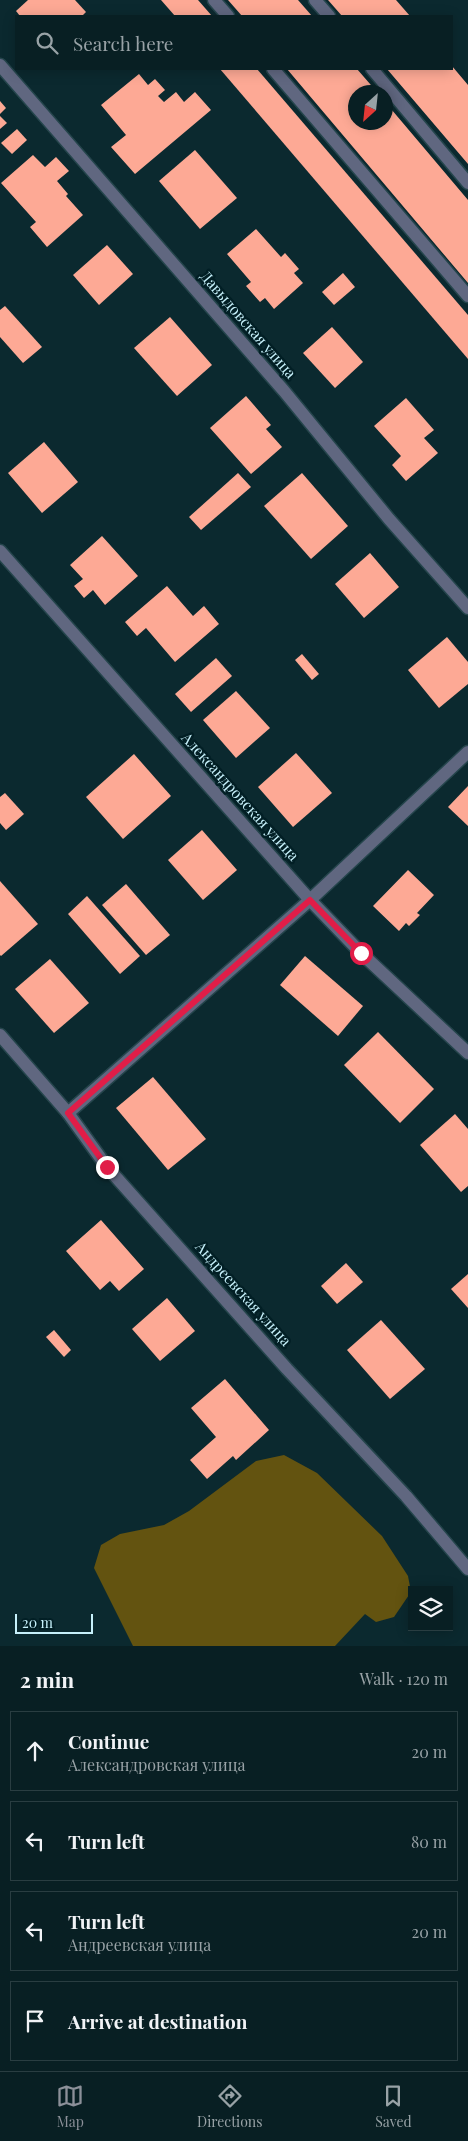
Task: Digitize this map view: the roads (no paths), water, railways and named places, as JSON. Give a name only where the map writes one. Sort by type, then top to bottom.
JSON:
[{"type":"street","points":[[214,0],[227,15]]},
{"type":"street","points":[[315,0],[328,15]]},
{"type":"street","name":"Давыдовская улица","points":[[0,65],[284,391],[389,518],[468,608]]},
{"type":"street","points":[[274,70],[468,296]]},
{"type":"street","points":[[373,70],[468,183]]},
{"type":"street","name":"Александровская улица","points":[[0,551],[310,900],[361,953],[468,1053]]},
{"type":"street","points":[[68,1113],[310,900],[468,752]]},
{"type":"street","name":"Андреевская улица","points":[[0,1035],[68,1113],[107,1167],[287,1369],[406,1496],[468,1569]]}]
